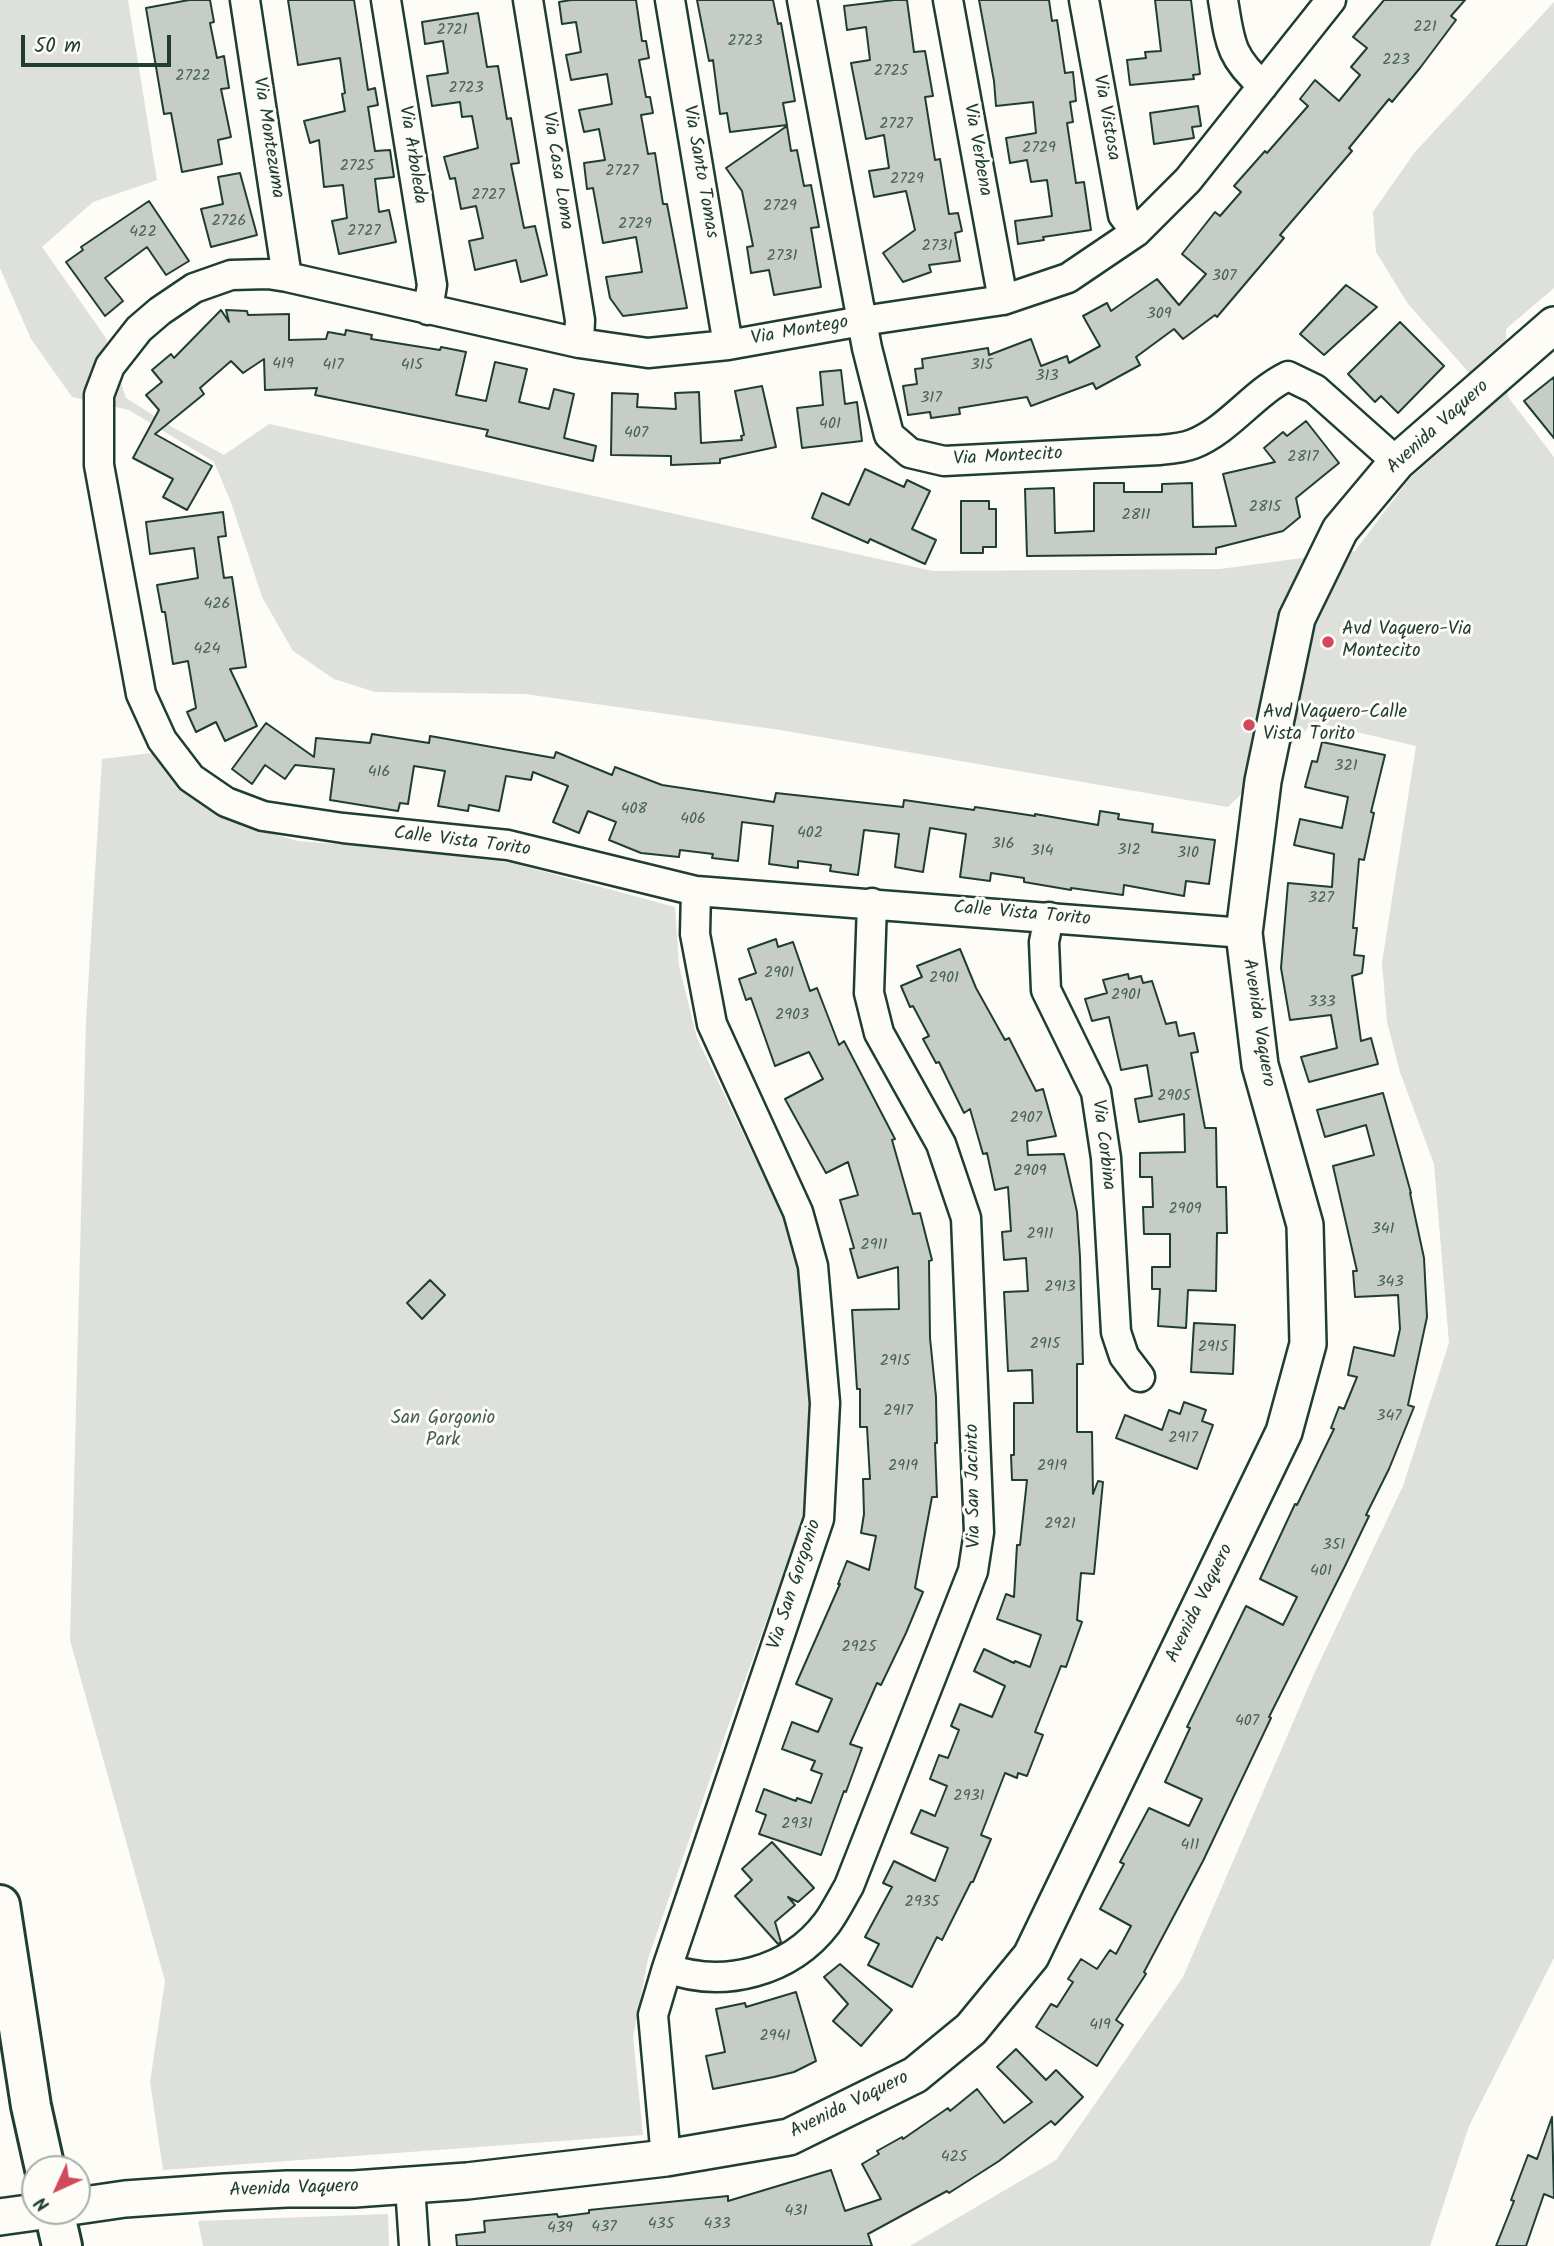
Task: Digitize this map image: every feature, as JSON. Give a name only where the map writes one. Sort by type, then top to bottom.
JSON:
[{"type":"highway","points":[[0,1905],[31,2106],[42,2155]]},
{"type":"highway","points":[[57,2225],[62,2246]]},
{"type":"main road","name":"Avenida Vaquero","points":[[91,2204],[212,2193],[410,2186],[666,2158],[789,2137],[915,2075],[971,2029],[1031,1956],[1284,1432],[1308,1344],[1306,1225],[1260,1065],[1244,933],[1262,780],[1297,618],[1340,530],[1397,463],[1554,326]]},
{"type":"main road","points":[[0,2217],[21,2214]]},
{"type":"street","name":"Via Montezuma","points":[[245,0],[287,277]]},
{"type":"street","name":"Via Arboleda","points":[[387,0],[432,285],[428,310]]},
{"type":"street","name":"Via Casa Loma","points":[[528,0],[580,320],[579,343]]},
{"type":"street","name":"Via Santo Tomas","points":[[670,0],[728,345]]},
{"type":"street","name":"Via Montecito","points":[[802,0],[862,321],[889,435],[910,453],[944,461],[1160,450],[1192,445],[1220,429],[1269,385],[1289,376],[1315,389],[1397,463]]},
{"type":"street","name":"Via Verbena","points":[[948,0],[1003,300]]},
{"type":"street","name":"Via Vistosa","points":[[1084,0],[1123,215],[1136,232]]},
{"type":"street","points":[[1223,0],[1231,46],[1246,71],[1263,86]]},
{"type":"street","name":"Via Montego","points":[[160,311],[194,288],[231,275],[268,274],[579,343],[648,353],[728,345],[1003,300],[1068,278],[1136,232],[1188,180],[1331,0]]},
{"type":"street","name":"Calle Vista Torito","points":[[160,311],[139,329],[110,366],[99,396],[99,465],[141,694],[162,740],[191,778],[226,802],[263,816],[343,828],[508,845],[696,891],[1244,933]]},
{"type":"street","name":"Via San Gorgonio","points":[[666,2158],[653,2015],[819,1519],[825,1403],[813,1266],[798,1212],[712,1024],[695,934],[696,891]]},
{"type":"street","name":"Via San Jacinto","points":[[667,1968],[688,1976],[724,1977],[736,1977],[767,1969],[797,1953],[826,1924],[849,1886],[974,1572],[979,1532],[966,1218],[942,1144],[880,1033],[869,993],[873,903]]},
{"type":"street","name":"Via Corbina","points":[[1049,918],[1044,942],[1046,990],[1096,1092],[1106,1158],[1116,1332],[1124,1356],[1140,1377]]},
{"type":"street","points":[[410,2186],[414,2246]]},
{"type":"green space","points":[[0,0],[128,0],[157,180],[93,202],[42,247],[106,338],[126,398],[174,428],[224,455],[269,424],[933,571],[1220,569],[1355,551],[1409,479],[1495,402],[1408,304],[1376,252],[1373,212],[1415,152],[1554,2],[1554,288],[1506,329],[1508,397],[1554,457],[1554,1958],[1469,2126],[1430,2246],[910,2246],[1056,2160],[1183,1977],[1314,1674],[1403,1486],[1449,1343],[1434,1164],[1400,1072],[1387,1022],[1382,963],[1416,746],[1314,722],[1228,807],[780,730],[525,694],[375,692],[334,679],[293,651],[262,597],[232,505],[214,462],[129,410],[72,397],[31,339],[0,268]]},
{"type":"green space","name":"San Gorgonio Park","points":[[152,753],[183,787],[230,821],[297,841],[404,849],[512,863],[675,907],[679,966],[697,1038],[792,1235],[804,1290],[811,1453],[809,1504],[731,1718],[648,1959],[633,2037],[643,2135],[163,2170],[150,2082],[165,1981],[70,1640],[86,1020],[102,759]]},
{"type":"green space","points":[[388,2214],[389,2246],[203,2246],[198,2221]]},
{"type":"building","points":[[189,0],[210,0],[214,22],[210,23],[217,58],[224,56],[229,88],[221,89],[231,137],[218,140],[222,164],[182,172],[171,113],[164,114],[146,8]]},
{"type":"building","points":[[288,0],[354,0],[368,90],[375,88],[378,105],[368,107],[375,151],[390,150],[394,177],[375,179],[379,212],[389,210],[396,242],[339,254],[332,221],[347,218],[343,185],[324,187],[319,140],[310,143],[304,121],[345,111],[340,58],[298,65]]},
{"type":"building","points":[[636,0],[642,41],[646,41],[649,58],[639,60],[646,97],[650,97],[653,113],[641,115],[648,154],[655,153],[663,204],[667,204],[687,308],[623,316],[610,298],[606,277],[642,272],[636,237],[603,243],[593,188],[587,189],[584,163],[605,160],[599,129],[584,132],[579,110],[612,104],[607,74],[571,80],[566,55],[581,52],[576,22],[562,24],[559,2]]},
{"type":"building","points":[[697,0],[773,0],[778,24],[781,23],[795,101],[783,103],[787,125],[730,132],[727,113],[720,114],[713,60],[709,61]]},
{"type":"building","points":[[907,0],[914,52],[925,51],[933,96],[925,97],[935,160],[940,159],[949,214],[958,213],[962,231],[955,233],[960,261],[929,265],[931,272],[903,282],[883,253],[915,230],[906,191],[874,197],[869,171],[889,168],[884,135],[866,139],[851,63],[870,60],[866,27],[847,30],[844,6]]},
{"type":"building","points":[[979,0],[1049,0],[1052,21],[1057,20],[1065,73],[1073,72],[1076,101],[1070,102],[1073,122],[1067,123],[1076,183],[1084,182],[1091,230],[1043,237],[1044,240],[1018,244],[1015,221],[1052,216],[1047,180],[1031,182],[1027,160],[1010,163],[1006,138],[1036,133],[1033,102],[996,106]]},
{"type":"building","points":[[1155,0],[1191,0],[1200,74],[1193,75],[1194,79],[1130,85],[1127,60],[1146,58],[1145,52],[1161,51]]},
{"type":"building","points":[[1384,0],[1465,0],[1451,16],[1456,20],[1420,68],[1392,102],[1389,99],[1349,148],[1352,151],[1280,235],[1284,238],[1217,317],[1215,315],[1183,339],[1174,329],[1136,357],[1140,365],[1096,389],[1093,383],[1031,406],[1027,397],[959,408],[960,414],[931,418],[930,412],[908,415],[903,386],[917,384],[915,369],[923,368],[922,359],[988,348],[989,355],[1031,339],[1041,366],[1067,356],[1069,363],[1100,346],[1083,316],[1107,303],[1111,311],[1157,279],[1179,305],[1206,274],[1182,254],[1215,212],[1220,216],[1241,192],[1234,186],[1308,106],[1300,99],[1315,80],[1339,101],[1360,75],[1351,67],[1367,48],[1353,37]]},
{"type":"building","points":[[478,13],[487,67],[498,66],[507,119],[511,118],[519,163],[511,164],[524,228],[535,226],[547,275],[521,282],[516,260],[475,270],[469,241],[483,238],[476,206],[461,209],[455,178],[450,179],[444,157],[478,148],[472,116],[462,117],[460,102],[432,106],[427,76],[448,73],[443,41],[425,44],[422,22]]},
{"type":"building","points":[[1198,106],[1201,126],[1192,127],[1194,138],[1154,144],[1150,113]]},
{"type":"building","points":[[787,126],[791,151],[797,150],[804,186],[811,185],[819,227],[811,228],[821,287],[774,295],[769,270],[751,273],[747,247],[753,246],[742,191],[726,168]]},
{"type":"building","points":[[240,173],[257,235],[211,247],[201,209],[223,204],[218,177]]},
{"type":"building","points":[[149,201],[189,261],[166,275],[147,247],[105,278],[123,301],[105,316],[66,262],[83,250],[81,247]]},
{"type":"building","points":[[1346,285],[1377,307],[1324,355],[1300,334]]},
{"type":"building","points":[[221,310],[229,322],[226,310],[247,311],[248,315],[289,314],[289,340],[326,339],[328,332],[345,335],[346,330],[372,335],[371,339],[466,352],[456,395],[486,401],[495,362],[527,369],[519,402],[549,409],[554,389],[574,394],[564,438],[596,446],[593,461],[486,436],[488,430],[315,395],[317,388],[265,390],[264,359],[243,373],[231,361],[200,388],[204,394],[155,434],[212,466],[187,510],[163,497],[173,479],[133,458],[159,410],[146,395],[162,382],[152,370],[171,354],[174,358]]},
{"type":"building","points":[[1400,322],[1444,366],[1398,413],[1381,396],[1375,402],[1348,374]]},
{"type":"building","points":[[841,370],[845,404],[857,402],[862,441],[802,448],[797,408],[823,405],[820,372]]},
{"type":"building","points":[[1554,377],[1554,438],[1524,401]]},
{"type":"building","points":[[762,386],[776,447],[720,459],[720,463],[671,465],[671,456],[611,455],[612,393],[638,394],[637,407],[676,409],[675,393],[699,392],[701,443],[742,440],[741,436],[744,435],[735,391]]},
{"type":"building","points":[[1306,421],[1339,463],[1296,498],[1300,517],[1283,531],[1216,548],[1216,554],[1027,556],[1025,489],[1054,488],[1055,533],[1094,531],[1094,483],[1124,483],[1124,492],[1162,492],[1162,484],[1192,483],[1193,527],[1236,526],[1223,474],[1275,462],[1264,448],[1283,432],[1287,436]]},
{"type":"building","points":[[865,469],[904,487],[907,480],[930,491],[912,529],[936,540],[925,564],[870,539],[868,543],[812,518],[822,493],[849,505]]},
{"type":"building","points":[[961,501],[989,501],[989,509],[996,509],[996,547],[983,547],[983,553],[961,553]]},
{"type":"building","points":[[223,512],[226,536],[218,537],[224,578],[232,577],[246,667],[230,669],[257,726],[225,741],[216,722],[196,732],[187,712],[196,708],[188,661],[173,664],[165,612],[162,612],[157,585],[198,578],[194,548],[150,554],[146,522]]},
{"type":"building","points":[[266,723],[314,757],[316,738],[370,743],[372,734],[429,743],[430,736],[554,758],[556,752],[612,775],[615,767],[662,785],[774,802],[776,793],[903,807],[904,800],[974,810],[975,807],[1035,814],[1098,825],[1100,811],[1119,814],[1118,819],[1153,824],[1152,832],[1215,840],[1209,884],[1186,881],[1184,896],[1124,885],[1123,895],[1071,890],[991,873],[990,881],[960,877],[966,834],[930,828],[923,872],[895,867],[899,834],[864,830],[858,875],[830,871],[831,865],[798,861],[798,868],[769,864],[773,826],[742,822],[738,861],[712,858],[713,854],[680,850],[679,857],[641,853],[609,840],[616,822],[588,811],[579,833],[553,822],[568,786],[533,772],[531,780],[506,776],[499,811],[469,805],[468,811],[438,806],[445,771],[414,766],[408,804],[400,803],[398,811],[330,800],[334,769],[295,765],[285,779],[265,765],[252,784],[232,769]]},
{"type":"building","points":[[1322,742],[1385,755],[1371,812],[1374,813],[1364,860],[1359,859],[1353,928],[1357,928],[1354,955],[1364,956],[1362,973],[1352,976],[1361,1041],[1371,1038],[1378,1064],[1309,1082],[1301,1057],[1337,1048],[1331,1015],[1290,1020],[1281,968],[1288,883],[1332,887],[1334,854],[1294,845],[1300,819],[1342,828],[1348,797],[1305,787],[1312,761],[1317,762]]},
{"type":"building","points":[[776,939],[778,947],[793,942],[810,991],[817,988],[839,1045],[844,1041],[895,1139],[892,1140],[913,1214],[920,1213],[932,1260],[929,1261],[930,1338],[936,1397],[937,1497],[932,1497],[915,1588],[923,1592],[906,1633],[881,1685],[877,1683],[850,1744],[862,1748],[821,1855],[759,1834],[766,1815],[756,1811],[764,1789],[796,1801],[797,1798],[811,1803],[822,1774],[811,1770],[815,1761],[782,1749],[792,1722],[818,1732],[832,1699],[796,1684],[840,1584],[847,1561],[869,1570],[876,1536],[861,1533],[864,1514],[863,1479],[870,1479],[867,1427],[860,1427],[860,1389],[857,1389],[852,1310],[899,1309],[898,1267],[858,1278],[850,1249],[854,1248],[840,1200],[858,1195],[848,1162],[826,1173],[785,1099],[823,1079],[809,1052],[775,1066],[751,998],[746,1000],[739,979],[756,973],[748,949]]},
{"type":"building","points":[[960,949],[976,988],[1005,1040],[1009,1038],[1036,1091],[1043,1089],[1056,1136],[1027,1141],[1028,1155],[1064,1154],[1077,1212],[1080,1257],[1083,1364],[1077,1364],[1077,1432],[1092,1432],[1093,1494],[1098,1481],[1103,1482],[1094,1574],[1081,1573],[1077,1620],[1082,1622],[1066,1667],[1061,1666],[1035,1732],[1043,1735],[1027,1776],[1018,1773],[1017,1778],[1005,1773],[981,1835],[991,1839],[973,1882],[942,1940],[937,1937],[912,1987],[868,1965],[879,1944],[865,1937],[892,1887],[883,1883],[894,1861],[935,1881],[948,1848],[911,1833],[921,1810],[935,1816],[947,1786],[930,1779],[939,1755],[948,1758],[959,1730],[951,1726],[960,1704],[992,1717],[1005,1686],[974,1671],[984,1649],[1014,1663],[1015,1661],[1030,1667],[1041,1635],[997,1619],[1006,1594],[1014,1597],[1017,1545],[1020,1545],[1027,1480],[1012,1480],[1014,1403],[1033,1403],[1032,1370],[1008,1371],[1004,1292],[1028,1291],[1026,1258],[1004,1260],[1002,1232],[1011,1231],[1008,1187],[995,1190],[987,1153],[983,1154],[970,1109],[964,1113],[939,1062],[936,1063],[923,1039],[929,1036],[913,1006],[910,1007],[901,986],[922,977],[917,966]]},
{"type":"building","points":[[1128,974],[1129,979],[1141,976],[1143,983],[1152,981],[1166,1024],[1176,1022],[1179,1036],[1194,1033],[1198,1052],[1191,1053],[1205,1128],[1216,1128],[1217,1187],[1226,1187],[1227,1233],[1217,1233],[1216,1291],[1188,1290],[1186,1328],[1158,1326],[1160,1289],[1152,1289],[1152,1267],[1170,1267],[1170,1234],[1144,1234],[1143,1207],[1153,1207],[1152,1177],[1140,1177],[1140,1153],[1185,1152],[1184,1114],[1139,1122],[1135,1099],[1152,1096],[1147,1065],[1121,1070],[1109,1017],[1092,1021],[1085,999],[1107,993],[1103,980]]},
{"type":"building","points":[[1383,1093],[1411,1193],[1424,1258],[1427,1317],[1408,1405],[1414,1407],[1389,1469],[1366,1515],[1369,1516],[1345,1566],[1269,1717],[1271,1718],[1203,1861],[1144,1972],[1146,1974],[1116,2020],[1123,2025],[1097,2066],[1036,2027],[1051,2004],[1057,2007],[1073,1982],[1068,1979],[1081,1959],[1097,1969],[1110,1950],[1116,1954],[1131,1926],[1100,1909],[1124,1864],[1120,1862],[1149,1808],[1189,1826],[1202,1799],[1165,1782],[1190,1728],[1187,1727],[1246,1606],[1283,1625],[1297,1597],[1260,1579],[1334,1429],[1331,1428],[1339,1407],[1344,1409],[1357,1377],[1348,1375],[1354,1347],[1394,1356],[1400,1329],[1398,1295],[1355,1297],[1353,1271],[1357,1271],[1333,1166],[1374,1155],[1366,1125],[1325,1137],[1317,1110]]},
{"type":"building","points":[[430,1280],[445,1295],[422,1319],[407,1303]]},
{"type":"building","points":[[1194,1323],[1235,1325],[1233,1374],[1191,1372]]},
{"type":"building","points":[[1184,1402],[1206,1410],[1202,1421],[1213,1425],[1197,1469],[1116,1438],[1125,1415],[1162,1430],[1169,1410],[1180,1414]]},
{"type":"building","points":[[772,1842],[814,1888],[798,1902],[788,1897],[795,1905],[775,1922],[781,1942],[778,1944],[735,1896],[752,1880],[742,1869]]},
{"type":"building","points":[[840,1964],[892,2010],[861,2046],[833,2021],[848,2004],[824,1977]]},
{"type":"building","points":[[796,1992],[816,2061],[794,2072],[713,2089],[706,2056],[725,2052],[716,2009],[745,2003],[746,2007]]},
{"type":"building","points":[[1016,2049],[1046,2080],[1056,2070],[1083,2097],[1055,2125],[1051,2121],[999,2161],[949,2193],[947,2191],[868,2234],[872,2246],[457,2246],[456,2235],[485,2232],[484,2221],[557,2214],[558,2217],[589,2213],[589,2210],[728,2196],[728,2201],[831,2170],[845,2211],[881,2199],[862,2164],[879,2154],[877,2151],[902,2137],[903,2139],[948,2108],[950,2111],[977,2089],[1004,2123],[1032,2102],[997,2067]]},
{"type":"building","points":[[1552,2117],[1554,2198],[1544,2194],[1526,2246],[1496,2246],[1528,2155],[1537,2159]]},
{"type":"place","name":"Avd Vaquero-Via Montecito","points":[[1328,642]]},
{"type":"place","name":"Avd Vaquero-Calle Vista Torito","points":[[1249,725]]}]
